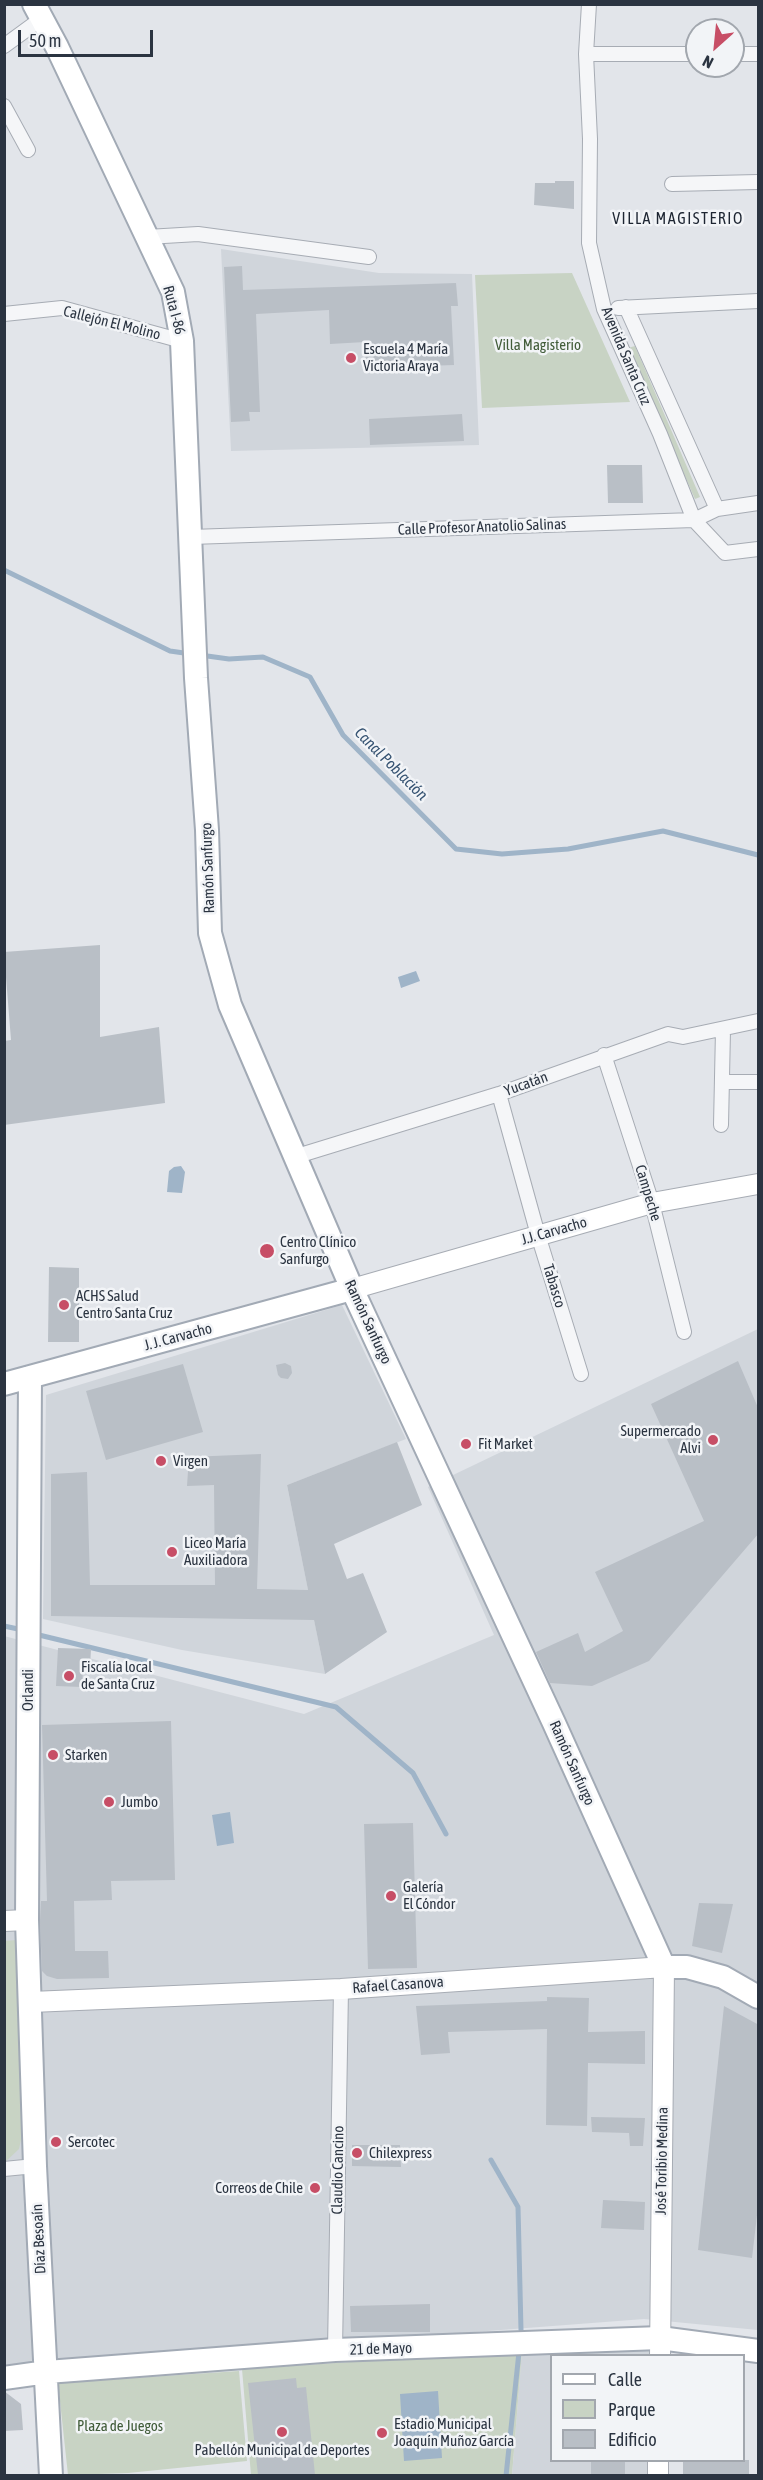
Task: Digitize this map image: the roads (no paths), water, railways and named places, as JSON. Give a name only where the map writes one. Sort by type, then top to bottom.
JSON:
[{"type":"main road","name":"Ruta I-86","points":[[38,12],[57,47],[172,292],[182,341],[195,645]]},
{"type":"main road","name":"Ramón Sanfurgo","points":[[195,645],[207,830],[210,933],[230,1005],[352,1289],[554,1723],[664,1967]]},
{"type":"main road","name":"J.J. Carvacho","points":[[352,1289],[652,1203],[759,1184]]},
{"type":"main road","name":"J. J. Carvacho","points":[[4,1384],[352,1289]]},
{"type":"main road","name":"Orlandi","points":[[30,1377],[27,1920],[31,2002]]},
{"type":"main road","points":[[4,1921],[27,1920]]},
{"type":"main road","name":"Rafael Casanova","points":[[31,2002],[341,1989],[664,1967],[687,1968],[723,1977],[759,1997]]},
{"type":"main road","name":"José Toribio Medina","points":[[660,2347],[664,1967]]},
{"type":"main road","name":"Díaz Besoaín","points":[[31,2002],[35,2166],[51,2475]]},
{"type":"main road","name":"21 de Mayo","points":[[4,2378],[47,2372],[335,2350],[660,2347],[759,2350]]},
{"type":"street","name":"Avenida Santa Cruz","points":[[589,4],[586,54],[590,139],[589,243],[604,309],[660,434],[694,520]]},
{"type":"street","points":[[4,45],[38,12]]},
{"type":"street","points":[[586,54],[685,54]]},
{"type":"street","points":[[4,106],[28,150]]},
{"type":"street","points":[[672,184],[759,182]]},
{"type":"street","points":[[147,237],[198,234],[369,257]]},
{"type":"street","points":[[604,309],[759,301]]},
{"type":"street","name":"Avenida Santa Cruz","points":[[626,307],[717,509]]},
{"type":"street","name":"Callejón El Molino","points":[[4,314],[62,309],[182,341]]},
{"type":"street","points":[[759,503],[717,509],[694,520],[725,552],[759,549]]},
{"type":"street","name":"Calle Profesor Anatolio Salinas","points":[[191,537],[694,520]]},
{"type":"street","name":"Yucatán","points":[[294,1157],[499,1094],[668,1034],[683,1037],[759,1021]]},
{"type":"street","points":[[721,1125],[723,1029]]},
{"type":"street","name":"Campeche","points":[[604,1055],[652,1203],[684,1332]]},
{"type":"street","points":[[723,1082],[759,1082]]},
{"type":"street","name":"Tabasco","points":[[499,1094],[580,1374]]},
{"type":"street","name":"Claudio Cancino","points":[[335,2350],[341,1989]]},
{"type":"street","points":[[4,2169],[35,2166]]},
{"type":"water","points":[[416,971],[420,981],[401,988],[398,977]]},
{"type":"water","points":[[181,1166],[185,1172],[182,1193],[167,1192],[169,1171]]},
{"type":"water","points":[[230,1812],[234,1843],[217,1846],[212,1815]]},
{"type":"water","points":[[438,2391],[442,2458],[404,2461],[400,2394]]},
{"type":"waterway","name":"Canal Población","points":[[4,570],[170,651],[191,654]]},
{"type":"waterway","name":"Canal Población","points":[[200,655],[229,659],[263,657],[310,677],[343,735],[456,849],[502,854],[568,849],[663,831],[758,855]]},
{"type":"waterway","points":[[4,1626],[18,1629]]},
{"type":"waterway","points":[[39,1635],[336,1707],[413,1773],[446,1834]]},
{"type":"waterway","points":[[491,2160],[518,2207],[521,2330]]},
{"type":"waterway","points":[[506,2476],[519,2352]]},
{"type":"place","name":"Escuela 4 María Victoria Araya","points":[[351,358]]},
{"type":"place","name":"Centro Clínico Sanfurgo","points":[[267,1251]]},
{"type":"place","name":"ACHS Salud Centro Santa Cruz","points":[[64,1305]]},
{"type":"place","name":"Supermercado Alvi","points":[[713,1440]]},
{"type":"place","name":"Fit Market","points":[[466,1444]]},
{"type":"place","name":"Virgen","points":[[161,1461]]},
{"type":"place","name":"Liceo María Auxiliadora","points":[[172,1552]]},
{"type":"place","name":"Fiscalía local de Santa Cruz","points":[[69,1676]]},
{"type":"place","name":"Starken","points":[[53,1755]]},
{"type":"place","name":"Jumbo","points":[[109,1802]]},
{"type":"place","name":"Galería El Cóndor","points":[[391,1896]]},
{"type":"place","name":"Sercotec","points":[[56,2142]]},
{"type":"place","name":"Chilexpress","points":[[357,2153]]},
{"type":"place","name":"Correos de Chile","points":[[315,2188]]},
{"type":"place","name":"Pabellón Municipal de Deportes","points":[[282,2432]]},
{"type":"place","name":"Estadio Municipal Joaquín Muñoz García","points":[[382,2433]]},
{"type":"district","name":"VILLA MAGISTERIO","points":[[678,219]]},
{"type":"park label","name":"Villa Magisterio","points":[[538,345]]},
{"type":"park label","name":"Plaza de Juegos","points":[[120,2426]]}]
